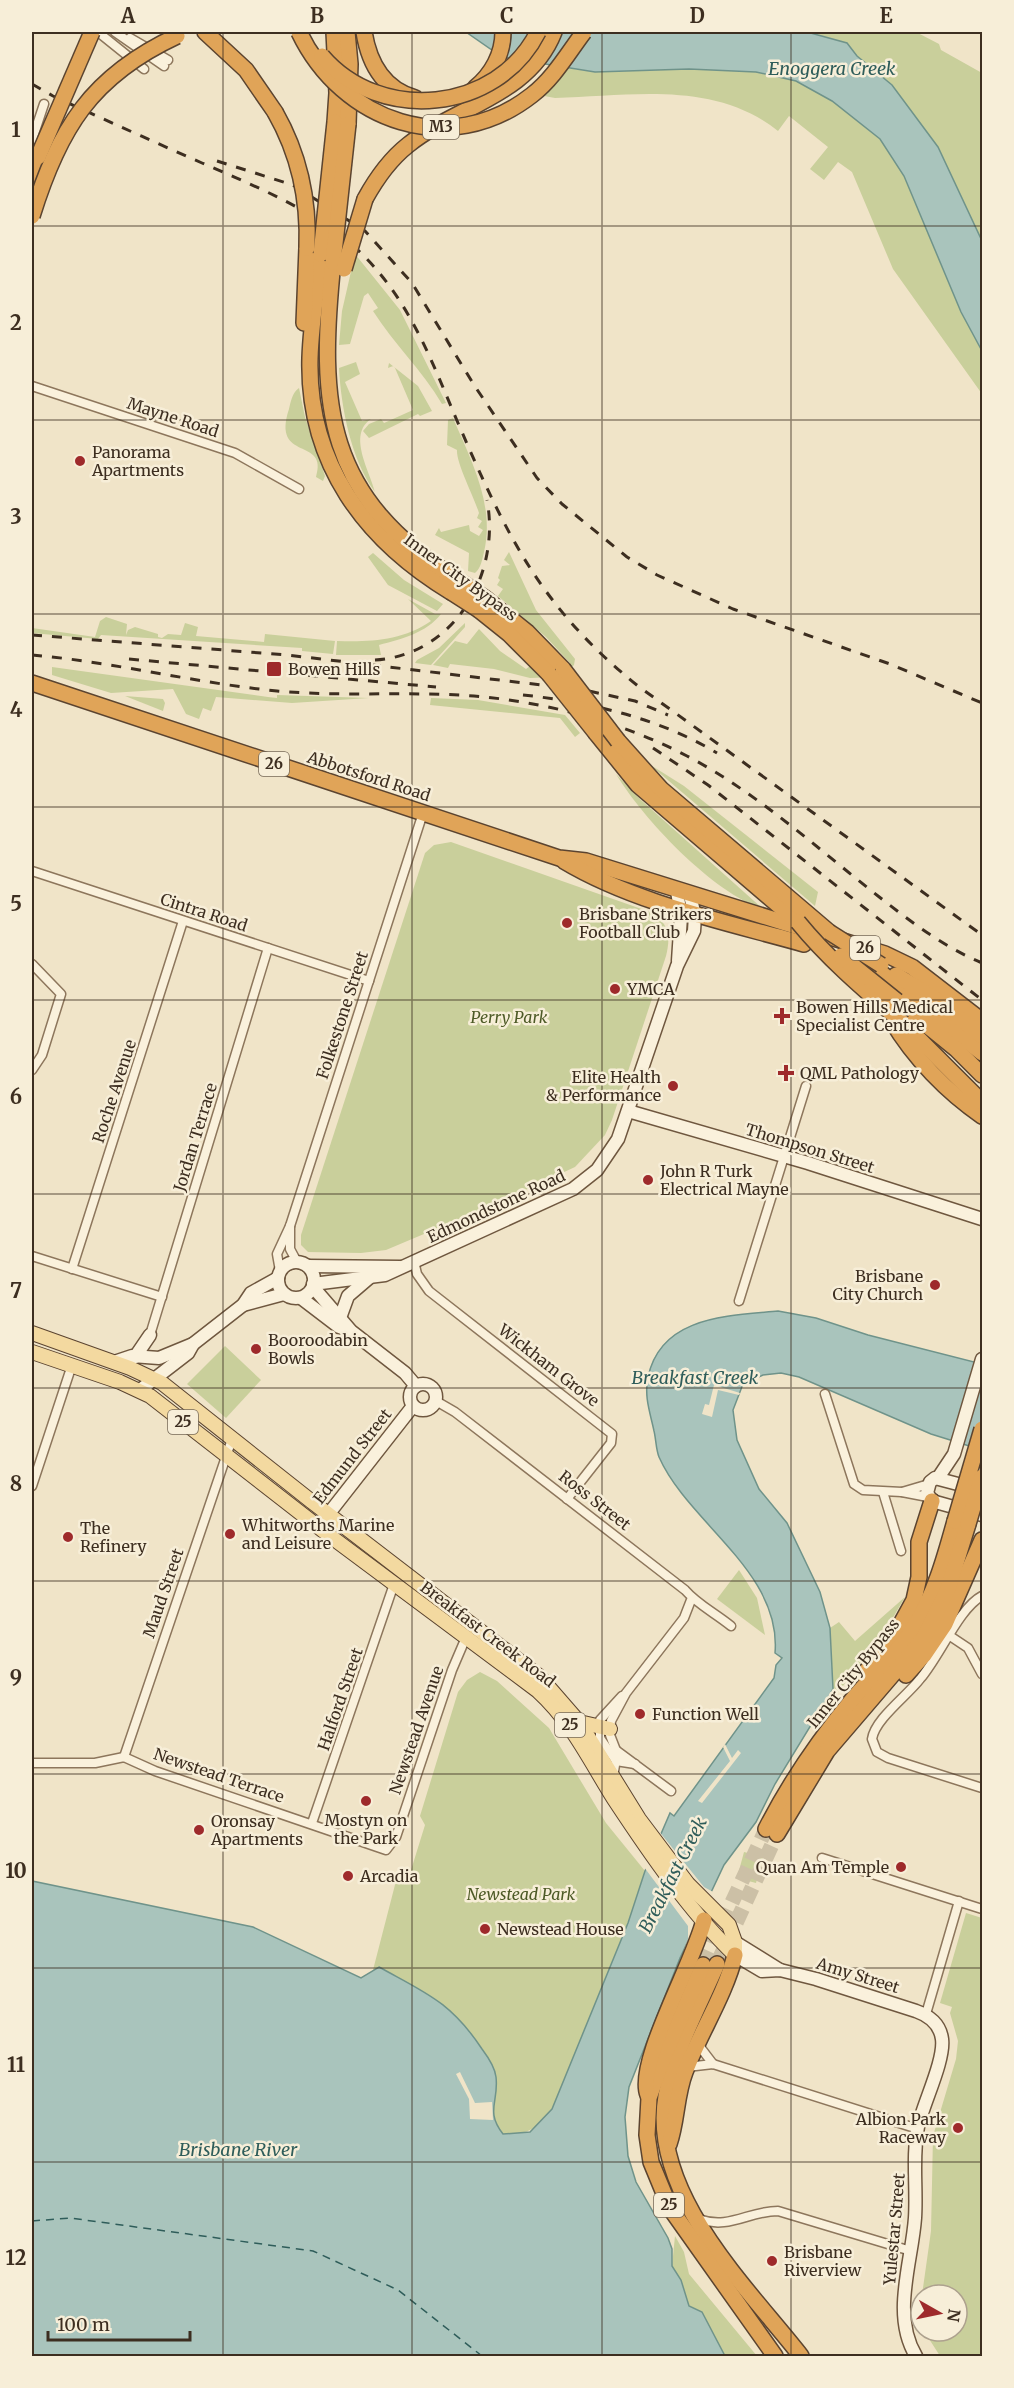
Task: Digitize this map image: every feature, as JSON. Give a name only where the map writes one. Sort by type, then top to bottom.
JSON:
[{"type":"highway","points":[[32,177],[51,125],[92,32]]},
{"type":"highway","points":[[32,216],[51,159],[81,108],[105,83],[131,62],[155,46],[189,32]]},
{"type":"highway","points":[[205,32],[246,70],[287,134],[301,176],[307,218],[326,258],[359,214],[373,186],[388,164],[417,138],[514,82],[539,58],[554,32]]},
{"type":"highway","name":"M3","points":[[299,32],[323,72],[358,103],[400,122],[447,127],[485,120],[520,104],[553,74],[584,32]]},
{"type":"highway","points":[[305,32],[326,60],[351,81],[390,98],[423,101],[459,96],[494,80],[521,56],[538,32]]},
{"type":"highway","name":"Inner City Bypass","points":[[334,32],[341,123]]},
{"type":"highway","name":"Inner City Bypass","points":[[347,32],[350,64],[326,258],[310,358],[314,402],[322,438],[335,472],[352,504],[378,537],[395,553],[483,604],[509,634],[556,671],[661,789],[862,959],[982,1053]]},
{"type":"highway","points":[[364,32],[372,63],[387,82],[410,97],[432,101],[457,97],[485,79],[498,58],[503,32]]},
{"type":"highway","name":"Inner City Bypass","points":[[326,258],[327,392],[335,429],[347,463],[364,494],[386,523],[455,586]]},
{"type":"highway","name":"Inner City Bypass","points":[[556,671],[596,732],[638,785],[795,920],[956,1049],[982,1076]]},
{"type":"highway","name":"Abbotsford Road","points":[[32,683],[559,858],[586,861],[900,960],[925,975],[982,1021]]},
{"type":"highway","name":"Abbotsford Road","points":[[559,858],[582,872],[688,911],[804,944]]},
{"type":"highway","points":[[795,920],[863,990],[982,1102]]},
{"type":"highway","points":[[825,928],[938,1001],[982,1036]]},
{"type":"highway","points":[[898,1022],[924,1064],[947,1088],[982,1116]]},
{"type":"highway","name":"Inner City Bypass","points":[[982,1429],[962,1523],[952,1578],[939,1611],[913,1652],[827,1750],[771,1831],[797,1773],[842,1712],[894,1655],[916,1625],[937,1581],[962,1523],[982,1477]]},
{"type":"highway","points":[[842,1712],[850,1691],[892,1640],[911,1609],[918,1585],[919,1542],[931,1499]]},
{"type":"highway","points":[[887,1683],[900,1680],[906,1675],[931,1646],[953,1608],[982,1540]]},
{"type":"highway","name":"25","points":[[708,1914],[697,1947],[649,2064],[644,2086],[649,2098],[648,2147],[654,2173],[663,2196],[698,2250],[775,2356]]},
{"type":"highway","name":"25","points":[[735,1949],[687,2067],[677,2099],[674,2129],[668,2147],[679,2186],[696,2218],[739,2279],[801,2356]]},
{"type":"highway","points":[[649,2098],[710,1964],[667,2088],[663,2123],[668,2147]]},
{"type":"main road","name":"Breakfast Creek Road","points":[[32,1334],[156,1379],[540,1676],[579,1722],[645,1836]]},
{"type":"main road","name":"Breakfast Creek Road","points":[[32,1352],[140,1390],[318,1527],[538,1691],[560,1712],[645,1836],[735,1949]]},
{"type":"main road","points":[[579,1722],[604,1728]]},
{"type":"street","points":[[98,32],[144,69]]},
{"type":"street","points":[[115,32],[166,63]]},
{"type":"street","points":[[32,140],[44,104]]},
{"type":"street","name":"Mayne Road","points":[[32,386],[243,456],[299,489]]},
{"type":"street","name":"Folkestone Street","points":[[279,1274],[277,1254],[290,1226],[423,813]]},
{"type":"street","name":"Cintra Road","points":[[32,871],[369,981]]},
{"type":"street","points":[[684,893],[688,911]]},
{"type":"street","name":"Edmondstone Road","points":[[313,1285],[385,1275],[582,1184],[609,1156],[628,1111],[677,966],[692,935],[688,911]]},
{"type":"street","name":"Roche Avenue","points":[[72,1269],[183,921]]},
{"type":"street","name":"Jordan Terrace","points":[[150,1335],[268,948]]},
{"type":"street","points":[[32,964],[61,994],[42,1055],[32,1070]]},
{"type":"street","points":[[739,1301],[806,1086]]},
{"type":"street","name":"Thompson Street","points":[[628,1111],[784,1156],[982,1219]]},
{"type":"street","name":"Folkestone Street","points":[[290,1226],[290,1249],[302,1264]]},
{"type":"street","points":[[32,1256],[162,1298]]},
{"type":"street","name":"Wickham Grove","points":[[414,1261],[417,1274],[429,1291],[612,1434],[611,1443],[567,1499]]},
{"type":"street","points":[[114,1362],[135,1357],[159,1358],[193,1344],[243,1305],[251,1293],[279,1274],[287,1264],[302,1264],[313,1274],[313,1285],[351,1331],[405,1373],[416,1386],[429,1386],[435,1392],[436,1401],[428,1410],[420,1410],[413,1406],[410,1398],[416,1386]]},
{"type":"street","name":"Edmondstone Road","points":[[302,1264],[400,1267]]},
{"type":"street","points":[[279,1274],[278,1284],[284,1294]]},
{"type":"street","points":[[340,1318],[348,1296],[369,1278]]},
{"type":"street","points":[[301,1298],[313,1285]]},
{"type":"street","points":[[243,1305],[284,1294],[301,1298],[339,1328],[351,1331]]},
{"type":"street","points":[[135,1357],[150,1335]]},
{"type":"street","points":[[140,1390],[188,1353],[193,1344]]},
{"type":"street","points":[[931,1499],[934,1481],[954,1454],[982,1359]]},
{"type":"street","points":[[32,1486],[72,1365]]},
{"type":"street","points":[[825,1394],[851,1480],[863,1490],[902,1492],[982,1515]]},
{"type":"street","name":"Ross Street","points":[[436,1401],[455,1412],[685,1590],[691,1600],[710,1609],[731,1626]]},
{"type":"street","name":"Edmund Street","points":[[318,1527],[413,1406]]},
{"type":"street","name":"Maud Street","points":[[124,1758],[232,1439]]},
{"type":"street","points":[[954,1454],[959,1484]]},
{"type":"street","points":[[902,1492],[934,1481],[959,1484],[982,1491]]},
{"type":"street","points":[[883,1492],[901,1551]]},
{"type":"street","name":"Halford Street","points":[[312,1822],[394,1584]]},
{"type":"street","points":[[982,1596],[966,1607],[950,1636],[919,1681],[877,1724],[872,1739],[877,1752],[888,1758],[982,1788]]},
{"type":"street","points":[[671,1791],[617,1751],[600,1720],[626,1693],[684,1618],[691,1600]]},
{"type":"street","name":"Newstead Avenue","points":[[391,1846],[465,1638],[473,1624]]},
{"type":"street","points":[[950,1636],[968,1648],[982,1674]]},
{"type":"street","points":[[604,1728],[600,1738],[616,1761],[635,1764]]},
{"type":"street","points":[[613,1778],[617,1751]]},
{"type":"street","points":[[32,1763],[95,1763],[124,1758]]},
{"type":"street","name":"Newstead Terrace","points":[[124,1758],[156,1771],[312,1822],[321,1829],[380,1849],[391,1846]]},
{"type":"street","points":[[822,1858],[982,1909]]},
{"type":"street","points":[[926,2014],[959,1901]]},
{"type":"street","name":"Amy Street","points":[[735,1949],[758,1970],[768,1972],[780,1970],[926,2014]]},
{"type":"street","name":"Yulestar Street","points":[[916,2356],[906,2332],[904,2311],[915,2219],[918,2129],[942,2043],[937,2025],[926,2014]]},
{"type":"street","points":[[698,2043],[713,2064]]},
{"type":"street","points":[[687,2067],[713,2064],[918,2129]]},
{"type":"street","points":[[696,2218],[714,2223],[733,2223],[760,2213],[778,2211],[911,2251]]},
{"type":"green space","points":[[807,32],[916,32],[939,44],[941,50],[982,73],[982,241],[938,147],[892,85],[857,56],[847,43]]},
{"type":"green space","points":[[567,68],[595,72],[689,69],[756,72],[796,81],[832,101],[880,139],[904,176],[961,312],[982,351],[982,394],[893,269],[852,172],[838,162],[824,180],[810,169],[828,147],[789,116],[778,131],[753,115],[727,104],[699,98],[642,94],[555,98],[539,95]]},
{"type":"green space","points":[[355,254],[400,310],[446,403],[442,404],[381,323],[373,311],[378,308],[368,293],[364,296],[350,344],[339,345],[342,311]]},
{"type":"green space","points":[[356,362],[360,374],[345,382],[362,421],[371,419],[364,426],[360,444],[375,492],[354,449],[342,399],[339,368]]},
{"type":"green space","points":[[394,367],[418,386],[432,411],[420,416],[418,414],[369,438],[363,431],[369,424],[381,419],[384,423],[413,410]]},
{"type":"green space","points":[[299,388],[305,417],[325,476],[323,481],[316,477],[318,465],[315,457],[287,437],[289,409],[293,395]]},
{"type":"green space","points":[[453,418],[480,484],[484,501],[487,535],[480,566],[475,573],[468,571],[469,553],[435,535],[439,528],[441,532],[469,525],[470,531],[479,536],[483,530],[478,527],[482,521],[477,518],[479,513],[462,471],[457,450],[447,445],[448,420]]},
{"type":"green space","points":[[509,552],[536,610],[575,659],[574,665],[561,677],[530,678],[494,669],[450,664],[448,668],[433,665],[455,641],[467,644],[479,629],[500,651],[526,669],[530,666],[538,674],[558,673],[570,663],[546,637],[498,596],[503,589],[497,585],[500,580],[498,578],[502,566],[510,565],[504,560]]},
{"type":"green space","points":[[373,553],[404,580],[443,604],[437,611],[388,585],[368,557]]},
{"type":"green space","points":[[408,599],[435,614],[441,614],[421,631],[379,645],[381,655],[336,655],[337,641],[386,639],[409,633],[431,621]]},
{"type":"green space","points":[[106,617],[127,624],[126,635],[128,630],[135,627],[158,634],[158,637],[162,638],[168,634],[181,635],[185,623],[198,627],[196,636],[264,642],[265,634],[335,641],[333,654],[302,651],[302,648],[101,635],[98,639],[32,633],[32,628],[95,637],[100,621]]},
{"type":"green space","points":[[465,623],[465,627],[431,665],[415,663],[439,648]]},
{"type":"green space","points":[[52,667],[277,698],[277,695],[369,698],[292,703],[216,697],[211,711],[203,708],[199,719],[186,714],[173,689],[111,693],[52,675]]},
{"type":"green space","points":[[125,696],[163,699],[165,703],[163,711]]},
{"type":"green space","points":[[431,698],[478,700],[565,715],[580,733],[575,737],[560,718],[430,705]]},
{"type":"green space","points":[[649,764],[684,786],[818,892],[815,906]]},
{"type":"green space","points":[[616,774],[641,800],[763,909],[723,887],[681,852],[643,812]]},
{"type":"green space","name":"Perry Park","points":[[451,842],[650,912],[665,925],[668,936],[666,956],[612,1120],[605,1135],[575,1167],[495,1204],[386,1250],[361,1253],[308,1252],[301,1245],[301,1235],[425,853],[434,845]]},
{"type":"green space","points":[[225,1346],[261,1380],[226,1418],[187,1384]]},
{"type":"green space","points":[[739,1570],[757,1598],[765,1635],[717,1599]]},
{"type":"green space","points":[[905,1597],[884,1633],[832,1700],[829,1698],[833,1689],[830,1628],[839,1622],[855,1641]]},
{"type":"green space","name":"Newstead Park","points":[[480,1672],[497,1681],[549,1728],[606,1823],[645,1871],[628,1923],[552,2110],[537,2126],[518,2134],[503,2134],[496,2123],[493,2106],[496,2087],[373,1970],[396,1881],[407,1883],[425,1825],[420,1816],[458,1692],[467,1680]]},
{"type":"green space","points":[[744,1852],[763,1857],[756,1883],[737,1878]]},
{"type":"green space","name":"Albion Park Raceway","points":[[966,1913],[982,1918],[982,2356],[940,2356],[932,2343],[969,2343],[969,2283],[924,2283],[931,2231],[933,2136],[956,2059],[958,2041],[950,2013],[952,2007],[940,2003]]},
{"type":"green space","points":[[675,2236],[684,2252],[689,2274],[757,2356],[725,2356],[702,2313],[689,2306],[681,2280],[672,2266]]},
{"type":"water","name":"Enoggera Creek","points":[[466,32],[807,32],[847,43],[857,56],[892,85],[938,147],[982,241],[982,351],[961,312],[904,176],[880,139],[832,101],[796,81],[756,72],[689,69],[595,72],[502,57]]},
{"type":"water","name":"Brisbane River","points":[[778,1311],[816,1318],[868,1335],[982,1364],[982,1450],[931,1434],[799,1377],[781,1373],[763,1375],[743,1384],[733,1410],[737,1440],[759,1489],[787,1523],[820,1592],[830,1628],[833,1689],[775,1784],[756,1822],[724,1865],[680,1958],[629,2087],[625,2117],[628,2156],[636,2182],[668,2238],[672,2249],[672,2266],[681,2280],[689,2306],[702,2312],[725,2356],[32,2356],[32,1881],[253,1927],[361,1978],[379,1967],[436,2000],[471,2033],[494,2070],[496,2086],[494,2112],[503,2134],[530,2132],[552,2109],[670,1813],[674,1816],[774,1678],[776,1665],[782,1658],[775,1653],[773,1624],[764,1597],[730,1549],[690,1504],[659,1457],[647,1398],[648,1377],[655,1357],[667,1342],[681,1331],[718,1318]]},
{"type":"pier","points":[[714,1385],[740,1393],[739,1395],[718,1390],[712,1417],[702,1414],[705,1404],[709,1405]]},
{"type":"pier","points":[[725,1744],[732,1758],[738,1750],[741,1753],[702,1803],[698,1801],[730,1761],[723,1747]]},
{"type":"pier","points":[[658,1830],[704,1887],[715,1893],[683,1953],[688,1939],[688,1926],[644,1867]]},
{"type":"pier","points":[[460,2072],[475,2103],[492,2102],[493,2120],[470,2119],[469,2099],[456,2074]]},
{"type":"ferry route","points":[[32,2221],[70,2218],[313,2251],[398,2290],[482,2356]]},
{"type":"tunnel","points":[[703,1965],[766,1829]]},
{"type":"tunnel","points":[[717,1964],[777,1834]]},
{"type":"railway","points":[[32,84],[53,96],[287,202],[346,239],[380,273],[407,313],[419,334],[476,464],[511,535],[551,598],[575,627],[604,657],[638,686],[982,935]]},
{"type":"railway","points":[[217,161],[293,185],[365,231],[412,283],[474,385],[537,478],[562,504],[627,557],[657,575],[733,609],[890,664],[982,703]]},
{"type":"railway","points":[[375,660],[403,655],[428,643],[449,627],[466,606],[479,582],[487,556],[489,528],[487,500]]},
{"type":"railway","points":[[32,635],[287,655],[584,690],[635,701],[668,715]]},
{"type":"railway","points":[[32,655],[93,662],[277,691],[326,694],[449,695],[501,699],[556,709],[610,724],[662,744],[713,770],[762,803],[915,924],[941,942],[982,963]]},
{"type":"railway","points":[[129,659],[436,687]]},
{"type":"railway","points":[[523,695],[598,707],[648,721],[672,730],[717,753]]},
{"type":"railway","points":[[653,748],[708,785],[982,1000]]},
{"type":"place","name":"Panorama Apartments","points":[[80,461]]},
{"type":"place","name":"Bowen Hills","points":[[274,669]]},
{"type":"place","name":"Brisbane Strikers Football Club","points":[[567,923]]},
{"type":"place","name":"YMCA","points":[[615,989]]},
{"type":"place","name":"Bowen Hills Medical Specialist Centre","points":[[782,1016]]},
{"type":"place","name":"QML Pathology","points":[[786,1073]]},
{"type":"place","name":"Elite Health & Performance","points":[[673,1086]]},
{"type":"place","name":"John R Turk Electrical Mayne","points":[[648,1180]]},
{"type":"place","name":"Brisbane City Church","points":[[935,1285]]},
{"type":"place","name":"Booroodabin Bowls","points":[[256,1349]]},
{"type":"place","name":"Whitworths Marine and Leisure","points":[[230,1534]]},
{"type":"place","name":"The Refinery","points":[[68,1537]]},
{"type":"place","name":"Function Well","points":[[640,1714]]},
{"type":"place","name":"Mostyn on the Park","points":[[366,1801]]},
{"type":"place","name":"Oronsay Apartments","points":[[199,1830]]},
{"type":"place","name":"Quan Am Temple","points":[[901,1867]]},
{"type":"place","name":"Arcadia","points":[[348,1876]]},
{"type":"place","name":"Newstead House","points":[[485,1929]]},
{"type":"place","name":"Albion Park Raceway","points":[[958,2128]]},
{"type":"place","name":"Brisbane Riverview","points":[[772,2261]]},
{"type":"water label","name":"Breakfast Creek","points":[[695,1378]]},
{"type":"water label","name":"Breakfast Creek","points":[[673,1875]]}]
